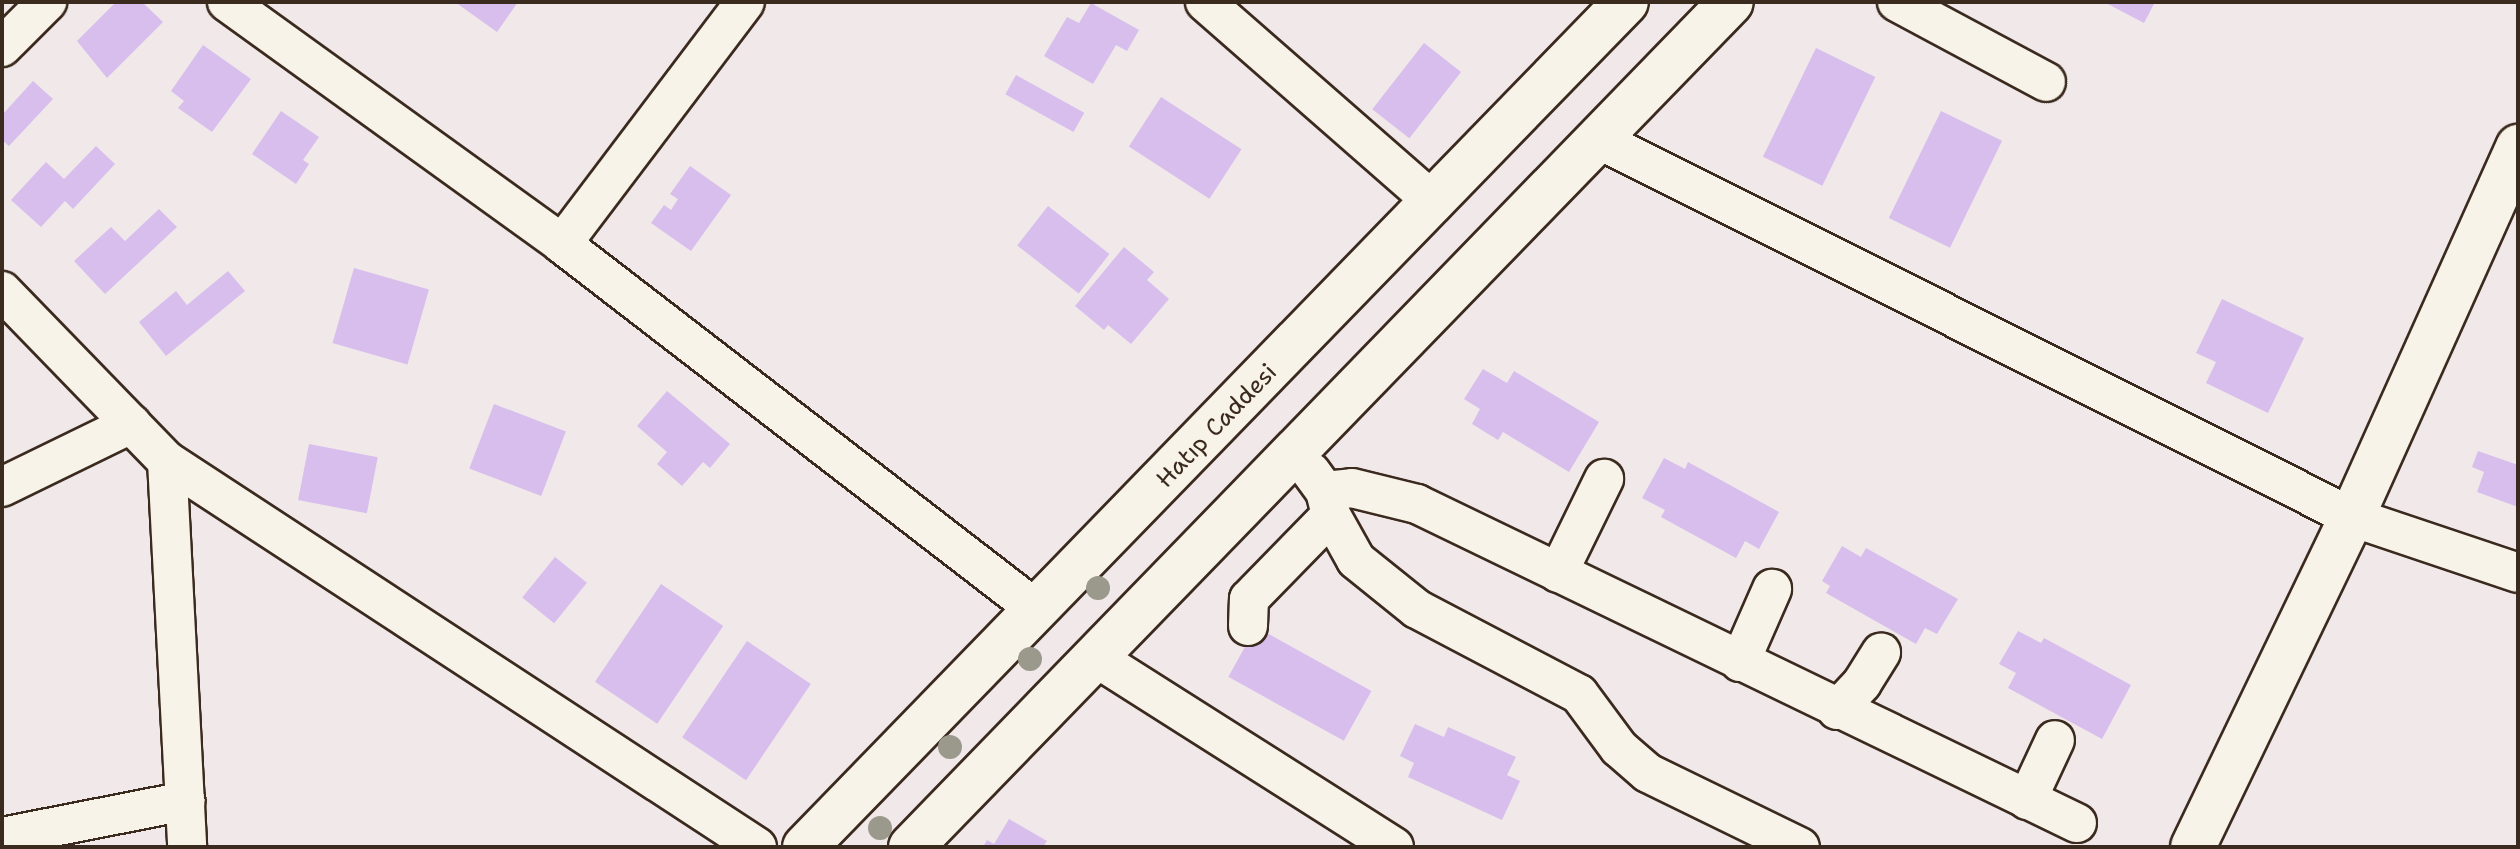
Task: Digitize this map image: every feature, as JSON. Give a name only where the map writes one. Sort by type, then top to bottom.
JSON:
[{"type":"main road","name":"Hatıp Caddesi","points":[[805,847],[1435,203],[1626,2]]},
{"type":"main road","points":[[911,847],[1731,2]]},
{"type":"main road","points":[[2193,847],[2352,517],[2518,147]]},
{"type":"street","points":[[2,47],[47,2]]},
{"type":"street","points":[[227,2],[562,244],[1037,610]]},
{"type":"street","points":[[562,244],[745,2]]},
{"type":"street","points":[[1205,2],[1435,203]]},
{"type":"street","points":[[1897,2],[2046,82]]},
{"type":"street","points":[[1598,139],[2352,517],[2518,573]]},
{"type":"street","points":[[2,291],[167,461],[757,847]]},
{"type":"street","points":[[2,487],[131,424]]},
{"type":"street","points":[[1294,451],[1328,503],[1356,560],[1417,609],[1579,694],[1619,748],[1648,773],[1752,837],[1800,847]]},
{"type":"street","points":[[167,461],[187,847]]},
{"type":"street","points":[[1558,573],[1604,479]]},
{"type":"street","points":[[1248,626],[1249,599],[1328,503],[1352,488],[1417,504],[1837,710],[2077,823]]},
{"type":"street","points":[[1740,662],[1772,589]]},
{"type":"street","points":[[1837,710],[1862,683],[1881,652]]},
{"type":"street","points":[[1095,657],[1394,847]]},
{"type":"street","points":[[2027,800],[2055,740]]},
{"type":"street","points":[[2,837],[185,801]]},
{"type":"building","points":[[116,2],[142,2],[163,22],[107,78],[77,41]]},
{"type":"building","points":[[455,2],[518,2],[497,32]]},
{"type":"building","points":[[2104,2],[2155,2],[2144,23]]},
{"type":"building","points":[[1091,3],[1139,30],[1127,51],[1116,45],[1093,84],[1044,56],[1067,17],[1079,23]]},
{"type":"building","points":[[1424,43],[1461,72],[1409,138],[1372,109]]},
{"type":"building","points":[[203,45],[251,79],[212,132],[178,108],[184,101],[171,91]]},
{"type":"building","points":[[1816,48],[1875,77],[1822,186],[1763,157]]},
{"type":"building","points":[[1016,75],[1084,113],[1074,132],[1005,94]]},
{"type":"building","points":[[33,81],[53,99],[9,146],[2,140],[2,115]]},
{"type":"building","points":[[1161,97],[1242,149],[1209,199],[1129,146]]},
{"type":"building","points":[[281,111],[319,137],[303,160],[309,164],[296,184],[252,154]]},
{"type":"building","points":[[1941,111],[2002,141],[1950,248],[1889,218]]},
{"type":"building","points":[[96,146],[115,164],[73,209],[65,201],[41,227],[11,200],[46,162],[64,179]]},
{"type":"building","points":[[690,166],[731,195],[691,251],[651,223],[664,205],[671,210],[678,199],[670,194]]},
{"type":"building","points":[[1048,206],[1109,254],[1079,293],[1017,245]]},
{"type":"building","points":[[159,209],[177,227],[105,294],[74,261],[111,227],[125,241]]},
{"type":"building","points":[[1124,247],[1154,272],[1147,280],[1169,299],[1131,344],[1108,325],[1104,330],[1075,306]]},
{"type":"building","points":[[354,268],[429,289],[407,364],[333,343]]},
{"type":"building","points":[[228,271],[245,291],[166,356],[139,322],[176,291],[187,305]]},
{"type":"building","points":[[2222,299],[2304,338],[2268,413],[2206,383],[2216,362],[2196,353]]},
{"type":"building","points":[[1483,369],[1507,383],[1514,371],[1599,422],[1569,472],[1503,432],[1498,440],[1472,424],[1480,409],[1464,399]]},
{"type":"building","points":[[667,391],[730,444],[710,468],[703,462],[682,486],[657,464],[667,452],[637,426]]},
{"type":"building","points":[[494,404],[566,432],[541,496],[469,468]]},
{"type":"building","points":[[309,444],[378,457],[367,513],[298,500]]},
{"type":"building","points":[[2478,451],[2518,465],[2518,507],[2477,492],[2484,472],[2472,467]]},
{"type":"building","points":[[1664,458],[1685,469],[1688,462],[1779,512],[1759,549],[1745,541],[1736,558],[1661,517],[1665,510],[1642,498]]},
{"type":"building","points":[[1842,546],[1861,557],[1866,548],[1958,599],[1937,634],[1925,628],[1916,644],[1826,593],[1830,586],[1822,581]]},
{"type":"building","points":[[555,557],[587,583],[554,623],[522,597]]},
{"type":"building","points":[[661,584],[723,626],[657,724],[595,682]]},
{"type":"building","points":[[1256,627],[1371,691],[1344,741],[1228,677]]},
{"type":"building","points":[[2018,631],[2041,643],[2044,638],[2131,685],[2102,739],[2008,688],[2016,673],[1999,664]]},
{"type":"building","points":[[747,641],[811,684],[746,780],[682,737]]},
{"type":"building","points":[[1415,724],[1444,737],[1448,727],[1516,757],[1507,775],[1520,781],[1502,820],[1408,777],[1414,763],[1400,756]]},
{"type":"building","points":[[1009,819],[1047,841],[1043,847],[983,847],[987,840],[994,844]]}]
